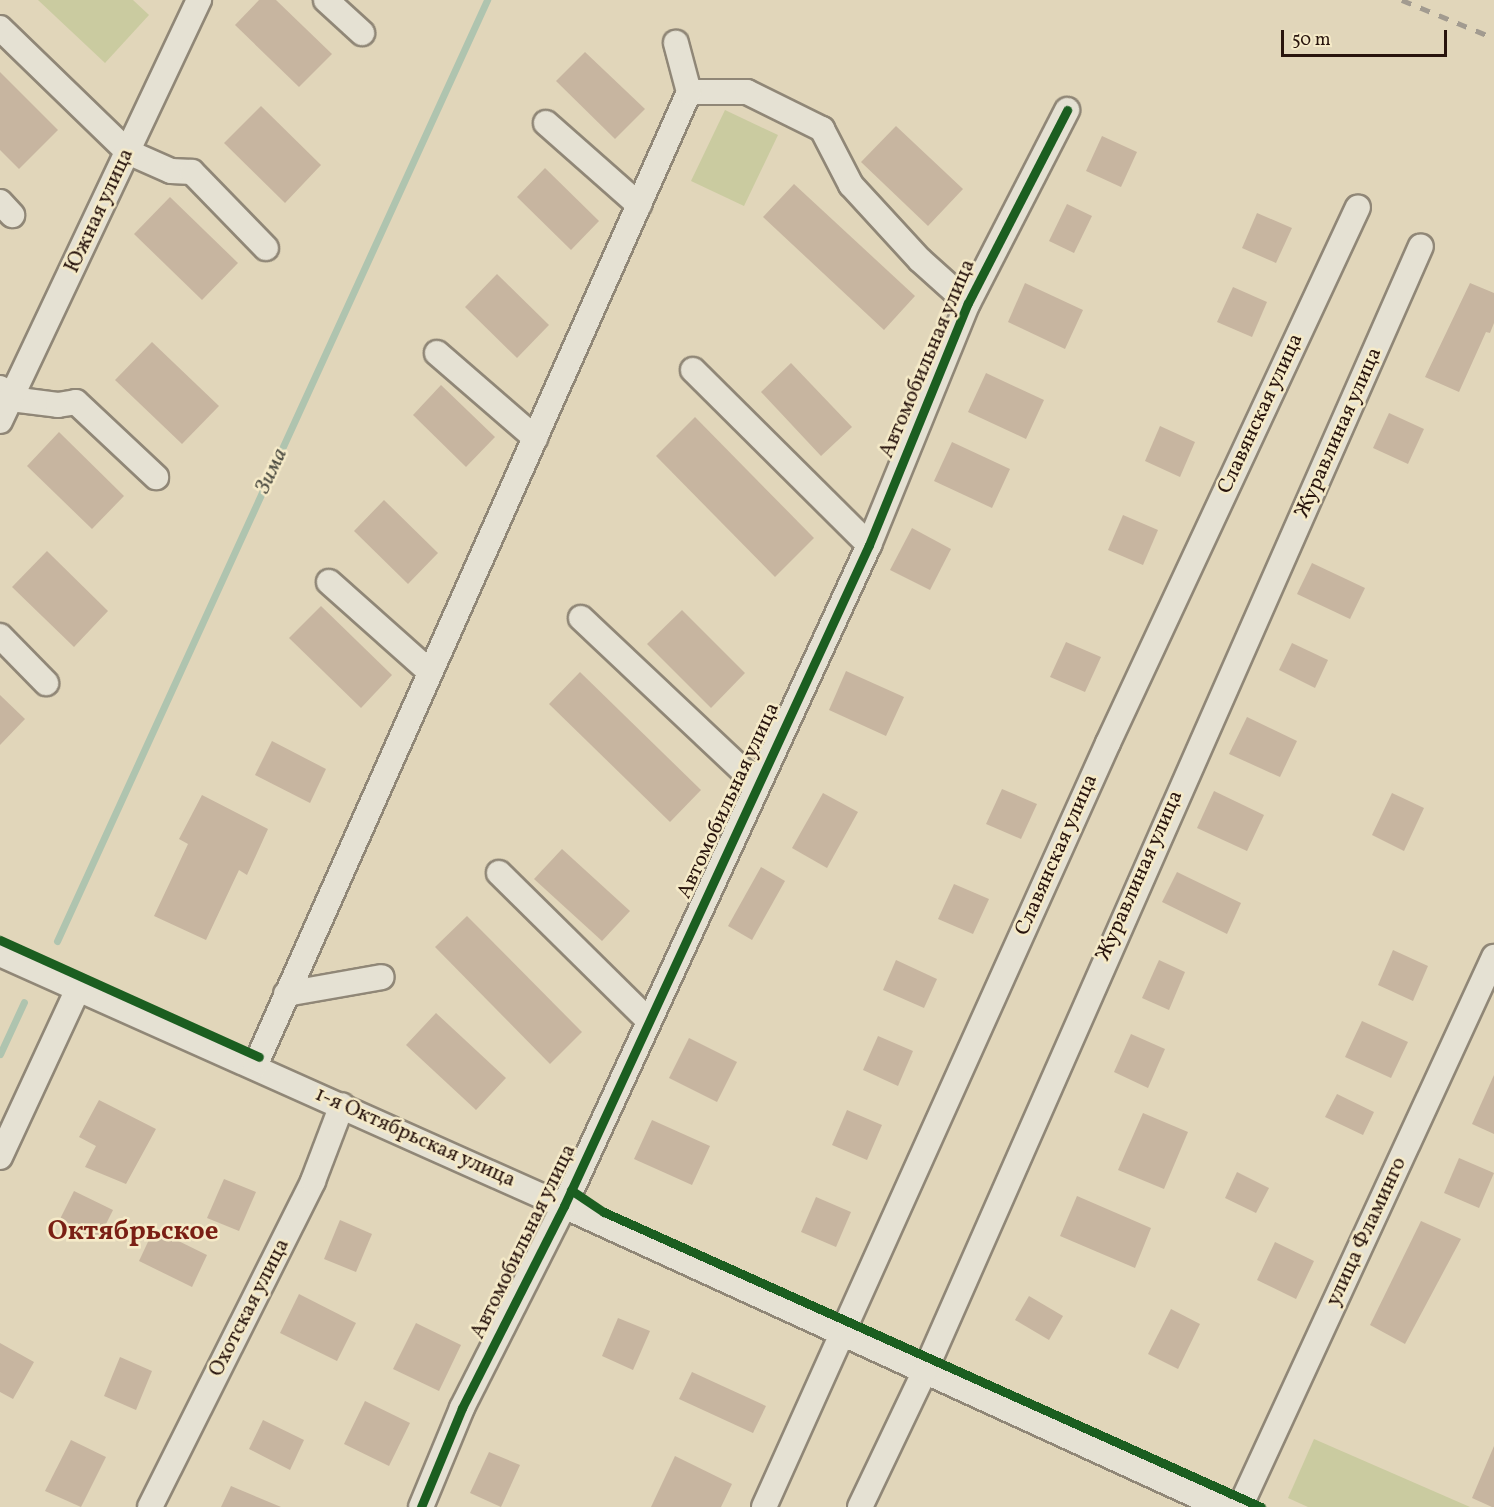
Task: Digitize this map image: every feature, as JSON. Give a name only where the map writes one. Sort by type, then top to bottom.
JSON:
[{"type":"street","name":"Южная улица","points":[[0,421],[5,393],[128,152],[199,0]]},
{"type":"street","points":[[326,0],[362,33]]},
{"type":"street","points":[[0,28],[128,152],[171,171],[192,172],[266,248]]},
{"type":"street","points":[[255,1066],[689,92],[676,43]]},
{"type":"street","points":[[689,92],[747,92],[822,129],[851,184],[920,260],[968,303]]},
{"type":"street","name":"Автомобильная улица","points":[[421,1507],[462,1408],[564,1206],[869,545],[968,303],[1067,110]]},
{"type":"street","points":[[546,123],[639,205]]},
{"type":"street","name":"Славянская улица","points":[[764,1507],[840,1332],[1108,742],[1358,207]]},
{"type":"street","name":"Журавлиная улица","points":[[860,1507],[925,1371],[1421,246]]},
{"type":"street","points":[[437,353],[535,438]]},
{"type":"street","points":[[693,370],[869,545]]},
{"type":"street","points":[[5,393],[58,405],[76,402],[156,477]]},
{"type":"street","points":[[329,582],[430,672]]},
{"type":"street","points":[[581,618],[757,784]]},
{"type":"street","points":[[0,636],[46,683]]},
{"type":"street","points":[[499,873],[648,1020]]},
{"type":"street","name":"1-я Октябрьская улица","points":[[0,954],[342,1105],[1221,1507]]},
{"type":"street","name":"улица Фламинго","points":[[1240,1507],[1494,957]]},
{"type":"street","points":[[286,994],[382,977]]},
{"type":"street","points":[[0,1157],[79,987]]},
{"type":"street","name":"Охотская улица","points":[[150,1507],[313,1181],[342,1105]]},
{"type":"green space","points":[[38,0],[133,0],[149,15],[105,63]]},
{"type":"green space","points":[[725,110],[778,135],[744,206],[691,181]]},
{"type":"green space","points":[[1314,1439],[1470,1507],[1308,1507],[1288,1498]]},
{"type":"building","points":[[259,0],[276,0],[332,54],[299,87],[235,25]]},
{"type":"building","points":[[585,52],[645,109],[615,139],[556,81]]},
{"type":"building","points":[[0,72],[58,130],[19,169],[0,150]]},
{"type":"building","points":[[261,106],[321,165],[285,203],[224,143]]},
{"type":"building","points":[[896,126],[963,189],[928,226],[861,162]]},
{"type":"building","points":[[1102,136],[1137,152],[1121,187],[1086,171]]},
{"type":"building","points":[[545,168],[599,221],[571,250],[517,197]]},
{"type":"building","points":[[794,184],[915,296],[884,330],[763,217]]},
{"type":"building","points":[[170,197],[238,263],[202,300],[134,234]]},
{"type":"building","points":[[1067,204],[1092,216],[1074,253],[1049,241]]},
{"type":"building","points":[[1257,213],[1292,228],[1276,263],[1242,248]]},
{"type":"building","points":[[497,274],[549,325],[517,358],[465,307]]},
{"type":"building","points":[[1025,283],[1083,310],[1065,349],[1008,322]]},
{"type":"building","points":[[1470,283],[1494,293],[1494,323],[1490,333],[1486,332],[1459,392],[1425,377]]},
{"type":"building","points":[[1233,287],[1267,302],[1252,337],[1217,322]]},
{"type":"building","points":[[152,342],[219,406],[182,444],[115,380]]},
{"type":"building","points":[[791,363],[852,427],[821,456],[761,392]]},
{"type":"building","points":[[986,373],[1044,400],[1026,439],[968,412]]},
{"type":"building","points":[[441,385],[495,437],[466,467],[413,415]]},
{"type":"building","points":[[1389,413],[1424,429],[1408,464],[1373,448]]},
{"type":"building","points":[[695,417],[814,538],[775,577],[656,456]]},
{"type":"building","points":[[1160,426],[1195,442],[1180,477],[1145,461]]},
{"type":"building","points":[[59,432],[124,496],[92,529],[27,466]]},
{"type":"building","points":[[952,442],[1010,469],[992,508],[934,481]]},
{"type":"building","points":[[384,500],[438,553],[408,584],[354,531]]},
{"type":"building","points":[[1123,515],[1158,530],[1143,565],[1108,550]]},
{"type":"building","points":[[912,528],[951,549],[930,590],[890,570]]},
{"type":"building","points":[[47,551],[108,611],[74,647],[12,587]]},
{"type":"building","points":[[1312,563],[1365,588],[1350,619],[1297,594]]},
{"type":"building","points":[[321,606],[392,675],[361,708],[289,638]]},
{"type":"building","points":[[682,610],[745,673],[711,708],[647,644]]},
{"type":"building","points":[[1066,642],[1101,657],[1085,692],[1050,677]]},
{"type":"building","points":[[1292,643],[1328,660],[1315,688],[1279,670]]},
{"type":"building","points":[[846,671],[904,697],[886,736],[829,710]]},
{"type":"building","points":[[580,672],[701,790],[670,822],[549,704]]},
{"type":"building","points":[[0,695],[25,719],[0,745]]},
{"type":"building","points":[[1247,717],[1297,741],[1280,777],[1229,754]]},
{"type":"building","points":[[272,741],[326,769],[310,803],[255,775]]},
{"type":"building","points":[[1002,789],[1037,804],[1021,839],[986,824]]},
{"type":"building","points":[[1214,791],[1264,815],[1247,851],[1197,828]]},
{"type":"building","points":[[823,793],[858,812],[827,868],[792,848]]},
{"type":"building","points":[[1392,793],[1424,808],[1404,851],[1372,835]]},
{"type":"building","points":[[202,795],[268,829],[247,875],[239,870],[206,940],[154,916],[188,844],[179,839]]},
{"type":"building","points":[[562,849],[630,911],[602,941],[534,879]]},
{"type":"building","points":[[761,867],[785,881],[752,940],[728,926]]},
{"type":"building","points":[[1177,872],[1241,903],[1227,934],[1162,902]]},
{"type":"building","points":[[954,884],[989,899],[973,934],[938,919]]},
{"type":"building","points":[[467,916],[582,1032],[550,1064],[435,947]]},
{"type":"building","points":[[1393,950],[1428,966],[1413,1001],[1378,985]]},
{"type":"building","points":[[896,960],[937,979],[924,1008],[883,990]]},
{"type":"building","points":[[1159,960],[1185,972],[1169,1010],[1142,998]]},
{"type":"building","points":[[436,1013],[506,1078],[476,1110],[406,1045]]},
{"type":"building","points":[[1362,1021],[1408,1042],[1391,1078],[1345,1057]]},
{"type":"building","points":[[1131,1034],[1165,1049],[1148,1088],[1114,1072]]},
{"type":"building","points":[[878,1036],[913,1051],[898,1086],[863,1070]]},
{"type":"building","points":[[689,1038],[737,1062],[717,1102],[669,1078]]},
{"type":"building","points":[[1494,1075],[1494,1134],[1472,1124]]},
{"type":"building","points":[[1337,1094],[1374,1112],[1363,1135],[1325,1117]]},
{"type":"building","points":[[99,1100],[156,1129],[126,1184],[85,1167],[96,1146],[79,1137]]},
{"type":"building","points":[[847,1110],[882,1125],[867,1160],[832,1145]]},
{"type":"building","points":[[1143,1113],[1188,1132],[1164,1189],[1118,1170]]},
{"type":"building","points":[[652,1120],[710,1146],[692,1185],[634,1159]]},
{"type":"building","points":[[1459,1158],[1494,1173],[1479,1208],[1444,1193]]},
{"type":"building","points":[[1237,1172],[1269,1188],[1256,1213],[1225,1198]]},
{"type":"building","points":[[224,1179],[256,1192],[239,1231],[207,1218]]},
{"type":"building","points":[[74,1191],[113,1210],[98,1240],[59,1221]]},
{"type":"building","points":[[1077,1196],[1151,1228],[1135,1268],[1060,1236]]},
{"type":"building","points":[[816,1197],[851,1212],[836,1247],[801,1232]]},
{"type":"building","points":[[340,1220],[372,1234],[356,1272],[324,1259]]},
{"type":"building","points":[[1421,1221],[1461,1239],[1405,1344],[1370,1325]]},
{"type":"building","points":[[154,1229],[207,1255],[192,1287],[139,1261]]},
{"type":"building","points":[[1275,1242],[1314,1261],[1296,1299],[1257,1280]]},
{"type":"building","points":[[299,1294],[356,1323],[337,1361],[280,1333]]},
{"type":"building","points":[[1029,1296],[1063,1316],[1049,1340],[1015,1320]]},
{"type":"building","points":[[1171,1309],[1200,1324],[1178,1369],[1148,1354]]},
{"type":"building","points":[[618,1318],[650,1331],[633,1370],[602,1356]]},
{"type":"building","points":[[416,1323],[461,1345],[439,1391],[393,1369]]},
{"type":"building","points":[[0,1343],[34,1362],[13,1399],[0,1392]]},
{"type":"building","points":[[120,1357],[152,1371],[136,1410],[104,1396]]},
{"type":"building","points":[[692,1372],[766,1406],[753,1433],[679,1399]]},
{"type":"building","points":[[365,1401],[410,1423],[389,1466],[344,1444]]},
{"type":"building","points":[[263,1420],[304,1440],[290,1470],[249,1449]]},
{"type":"building","points":[[71,1440],[106,1457],[81,1507],[45,1491]]},
{"type":"building","points":[[1494,1446],[1494,1507],[1492,1507],[1472,1498]]},
{"type":"building","points":[[489,1452],[520,1465],[501,1507],[470,1493]]},
{"type":"building","points":[[675,1456],[732,1484],[721,1507],[651,1507]]},
{"type":"building","points":[[231,1486],[281,1507],[221,1507]]},
{"type":"waterway","name":"Зима","points":[[57,941],[487,0]]},
{"type":"waterway","name":"Зима","points":[[0,1054],[24,1002]]},
{"type":"railway","points":[[1402,0],[1494,38]]},
{"type":"cycle path","points":[[421,1507],[462,1408],[564,1206],[869,545],[968,303],[1067,110]]},
{"type":"cycle path","points":[[0,940],[259,1057]]},
{"type":"cycle path","points":[[571,1190],[604,1212],[1261,1507]]},
{"type":"district","name":"Октябрьское","points":[[133,1233]]}]
